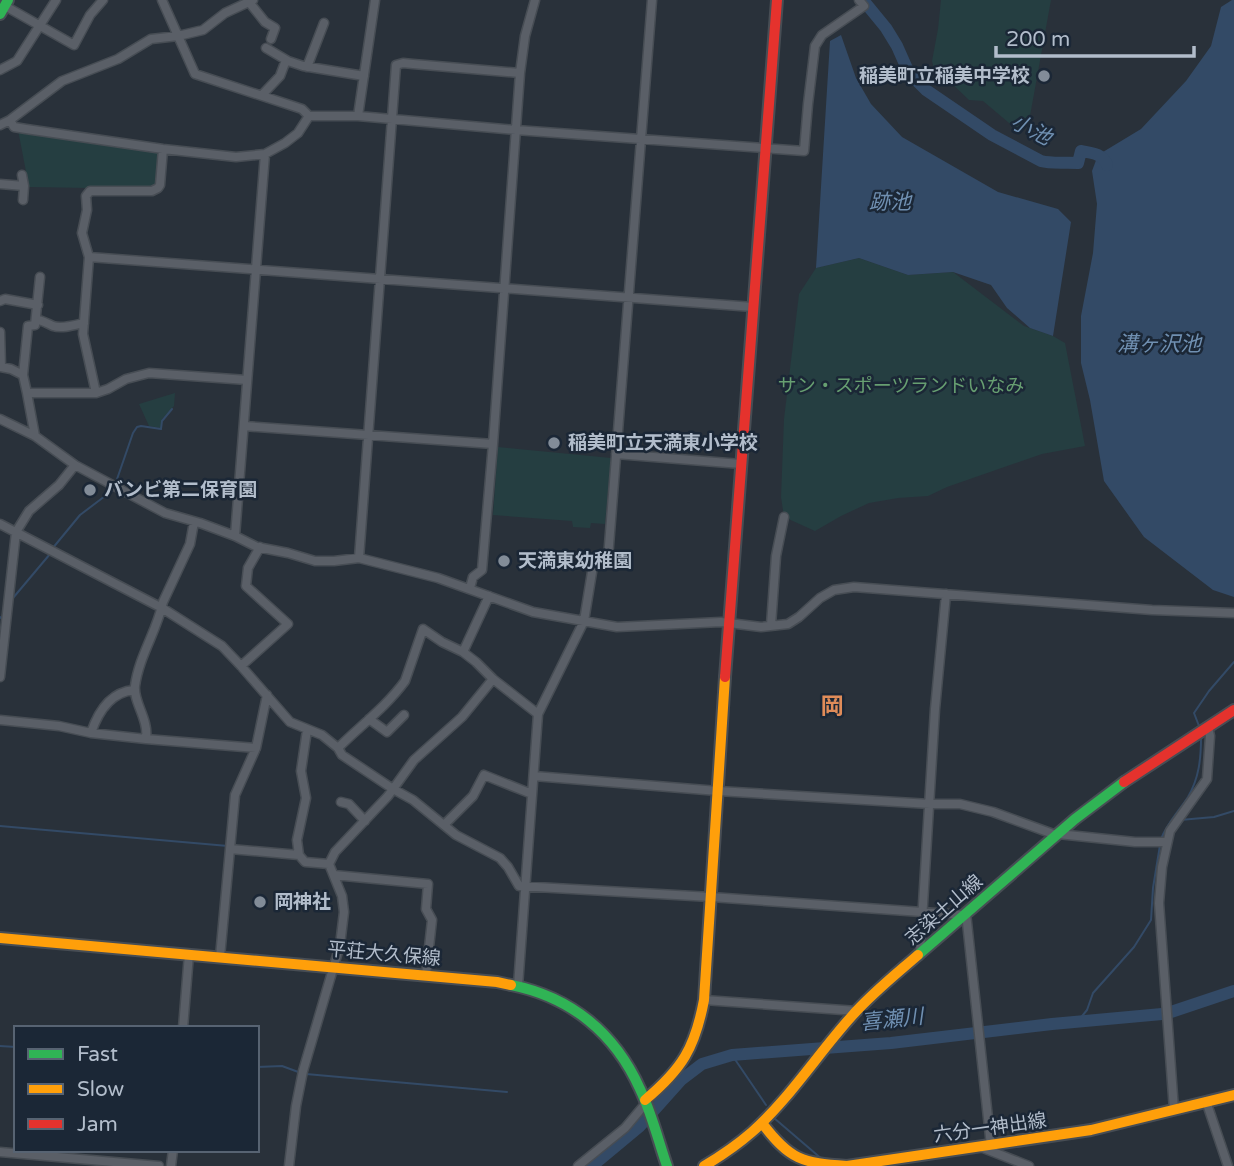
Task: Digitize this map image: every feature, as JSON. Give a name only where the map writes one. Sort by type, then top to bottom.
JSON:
[{"type":"main road","points":[[646,1103],[683,1063],[696,1035],[704,1000],[729,622],[777,0]]},
{"type":"main road","name":"志染土山線","points":[[704,1166],[740,1142],[762,1123],[857,1011],[1057,834],[1135,775],[1234,709]]},
{"type":"main road","name":"平荘大久保線","points":[[0,938],[497,982],[555,998],[581,1014],[621,1055],[636,1078],[667,1166]]},
{"type":"main road","name":"六分一神出線","points":[[762,1123],[796,1157],[807,1162],[847,1166],[1091,1130],[1234,1095]]},
{"type":"street","points":[[0,70],[17,61],[56,0]]},
{"type":"street","points":[[4,7],[75,45],[90,15],[103,0]]},
{"type":"street","points":[[162,0],[195,74],[302,108],[309,116],[358,116],[804,151],[815,46],[822,35],[864,6],[859,0]]},
{"type":"street","points":[[358,116],[375,0]]},
{"type":"street","points":[[470,588],[473,577],[482,570],[520,73],[525,36],[535,0]]},
{"type":"street","points":[[518,986],[538,714],[584,621],[593,566],[604,564],[608,558],[652,0]]},
{"type":"street","points":[[5,123],[62,81],[118,59],[151,39],[203,30],[225,13],[251,1],[264,22],[275,28],[271,39]]},
{"type":"street","points":[[307,67],[324,23]]},
{"type":"street","points":[[266,48],[286,60],[307,67],[364,76]]},
{"type":"street","points":[[262,95],[280,76],[286,60]]},
{"type":"street","points":[[359,558],[396,65],[403,63],[520,73]]},
{"type":"street","points":[[0,113],[5,123],[15,127],[236,157],[265,154],[292,139],[309,116]]},
{"type":"street","points":[[96,393],[83,334],[89,257],[82,233],[87,210],[86,196],[90,191],[152,191],[158,188],[163,149]]},
{"type":"street","points":[[235,536],[265,154]]},
{"type":"street","points":[[22,176],[23,200]]},
{"type":"street","points":[[0,184],[24,186]]},
{"type":"street","points":[[89,257],[753,307]]},
{"type":"street","points":[[34,436],[23,375],[28,326],[35,325],[40,277]]},
{"type":"street","points":[[0,301],[5,299],[37,305]]},
{"type":"street","points":[[36,319],[61,327],[84,323]]},
{"type":"street","points":[[0,332],[1,366],[23,375]]},
{"type":"street","points":[[27,393],[96,393],[126,379],[149,373],[247,380]]},
{"type":"street","points":[[82,394],[84,404]]},
{"type":"street","points":[[0,419],[34,436],[75,465],[165,513],[260,547],[315,561],[359,558],[438,578],[533,612],[617,627],[687,622],[729,622],[761,627],[788,624],[834,590],[854,587],[1152,610],[1234,613]]},
{"type":"street","points":[[244,426],[493,443]]},
{"type":"street","points":[[616,454],[741,464]]},
{"type":"street","points":[[0,677],[3,610],[16,532],[29,511],[59,485],[75,465]]},
{"type":"street","points":[[771,625],[776,556],[784,517]]},
{"type":"street","points":[[146,739],[147,729],[134,690],[140,663],[163,602],[190,544],[194,522]]},
{"type":"street","points":[[0,524],[162,608],[222,646],[290,722],[322,735],[338,748],[342,755],[413,800],[456,835],[500,858],[519,886],[965,914],[980,1040],[987,1147],[1029,1166]]},
{"type":"street","points":[[241,666],[288,624],[246,586],[247,568],[260,547]]},
{"type":"street","points":[[920,953],[935,709],[946,594]]},
{"type":"street","points":[[463,652],[489,596]]},
{"type":"street","points":[[338,748],[384,706],[404,681],[423,629],[477,662],[493,679],[538,714]]},
{"type":"street","points":[[329,864],[335,852],[393,789],[414,760],[462,717],[493,679]]},
{"type":"street","points":[[91,733],[100,711],[115,695],[134,690]]},
{"type":"street","points":[[220,957],[235,795],[256,748],[267,695]]},
{"type":"street","points":[[369,719],[387,732],[404,715]]},
{"type":"street","points":[[0,720],[58,726],[91,733],[256,748]]},
{"type":"street","points":[[1174,1110],[1159,903],[1163,842],[1207,779],[1210,736],[1208,727]]},
{"type":"street","points":[[307,730],[301,771],[306,798],[297,840],[299,855],[305,862],[329,864]]},
{"type":"street","points":[[444,825],[473,796],[484,775],[532,794]]},
{"type":"street","points":[[534,776],[718,791],[960,804],[1057,834],[1135,842],[1163,842]]},
{"type":"street","points":[[341,802],[349,804],[365,821]]},
{"type":"street","points":[[230,849],[299,855]]},
{"type":"street","points":[[289,1166],[301,1083],[340,945],[344,912],[342,896],[329,864]]},
{"type":"street","points":[[334,875],[429,884],[426,909],[432,920],[426,975]]},
{"type":"street","points":[[183,1026],[188,954]]},
{"type":"street","points":[[704,1000],[857,1011]]},
{"type":"street","points":[[1206,1101],[1228,1166]]},
{"type":"street","points":[[579,1166],[625,1128],[646,1103]]},
{"type":"street","points":[[0,1152],[159,1166]]},
{"type":"green space","points":[[941,0],[1051,0],[1030,116],[1019,126],[1015,128],[983,101],[969,100],[946,78],[948,76],[945,72],[940,73],[934,69],[932,61]]},
{"type":"green space","points":[[18,130],[160,150],[158,184],[152,189],[29,187]]},
{"type":"green space","name":"サン・スポーツランドいなみ","points":[[859,258],[908,275],[953,272],[1024,326],[1065,343],[1085,446],[1042,454],[928,496],[869,503],[815,531],[784,517],[781,497],[784,419],[799,294],[816,268]]},
{"type":"green space","points":[[175,393],[174,406],[162,419],[161,428],[149,426],[139,404]]},
{"type":"green space","points":[[498,447],[611,458],[605,524],[591,523],[590,528],[573,527],[572,521],[493,515]]},
{"type":"water","name":"溝ヶ沢池","points":[[1232,0],[1234,597],[1213,590],[1144,537],[1104,481],[1081,363],[1081,316],[1093,253],[1097,204],[1092,171],[1098,155],[1141,129],[1186,81],[1211,46],[1221,7]]},
{"type":"water","name":"跡池","points":[[841,35],[856,78],[871,104],[902,137],[998,192],[1058,209],[1071,222],[1053,336],[1030,328],[1007,308],[991,285],[953,272],[908,275],[859,258],[816,268],[830,41]]},
{"type":"waterway","name":"小池","points":[[863,0],[886,28],[909,73],[926,90],[992,135],[1041,161],[1078,163],[1081,151],[1100,156],[1107,165]]},
{"type":"waterway","points":[[116,482],[137,427],[161,429],[162,421],[172,409]]},
{"type":"waterway","points":[[52,549],[80,515],[113,490]]},
{"type":"waterway","points":[[13,598],[50,554]]},
{"type":"waterway","points":[[1199,726],[1194,713],[1234,662]]},
{"type":"waterway","points":[[1161,839],[1195,783],[1200,761],[1201,737]]},
{"type":"waterway","points":[[1180,820],[1214,817],[1234,811]]},
{"type":"waterway","points":[[0,826],[228,846]]},
{"type":"waterway","points":[[1078,1021],[1087,1010],[1093,993],[1134,947],[1151,920],[1160,845]]},
{"type":"waterway","name":"喜瀬川","points":[[592,1166],[639,1127],[681,1080],[702,1064],[732,1055],[891,1043],[1162,1014],[1234,991]]},
{"type":"waterway","points":[[0,1046],[14,1047]]},
{"type":"waterway","points":[[732,1055],[766,1105]]},
{"type":"waterway","points":[[259,1067],[282,1066],[301,1073]]},
{"type":"waterway","points":[[306,1074],[507,1092]]},
{"type":"waterway","points":[[774,1118],[823,1160]]},
{"type":"traffic: fast","points":[[0,14],[8,0]]},
{"type":"traffic: fast","points":[[918,955],[1075,819],[1124,782]]},
{"type":"traffic: fast","points":[[511,985],[553,998],[572,1008],[604,1035],[618,1051],[640,1089],[667,1166]]},
{"type":"traffic: slow","points":[[645,1100],[669,1078],[685,1056],[696,1032],[704,1000],[725,677]]},
{"type":"traffic: slow","points":[[0,938],[511,985]]},
{"type":"traffic: slow","points":[[704,1166],[741,1141],[766,1119],[859,1009],[918,955]]},
{"type":"traffic: slow","points":[[762,1123],[781,1145],[798,1157],[808,1161],[847,1166],[1091,1130],[1234,1095]]},
{"type":"traffic: jam","points":[[725,677],[777,0]]},
{"type":"traffic: jam","points":[[1124,782],[1234,710]]},
{"type":"place","name":"稲美町立稲美中学校","points":[[1044,76]]},
{"type":"place","name":"稲美町立天満東小学校","points":[[554,443]]},
{"type":"place","name":"バンビ第二保育園","points":[[90,490]]},
{"type":"place","name":"天満東幼稚園","points":[[504,561]]},
{"type":"place","name":"岡神社","points":[[260,902]]},
{"type":"district","name":"岡","points":[[832,707]]}]
